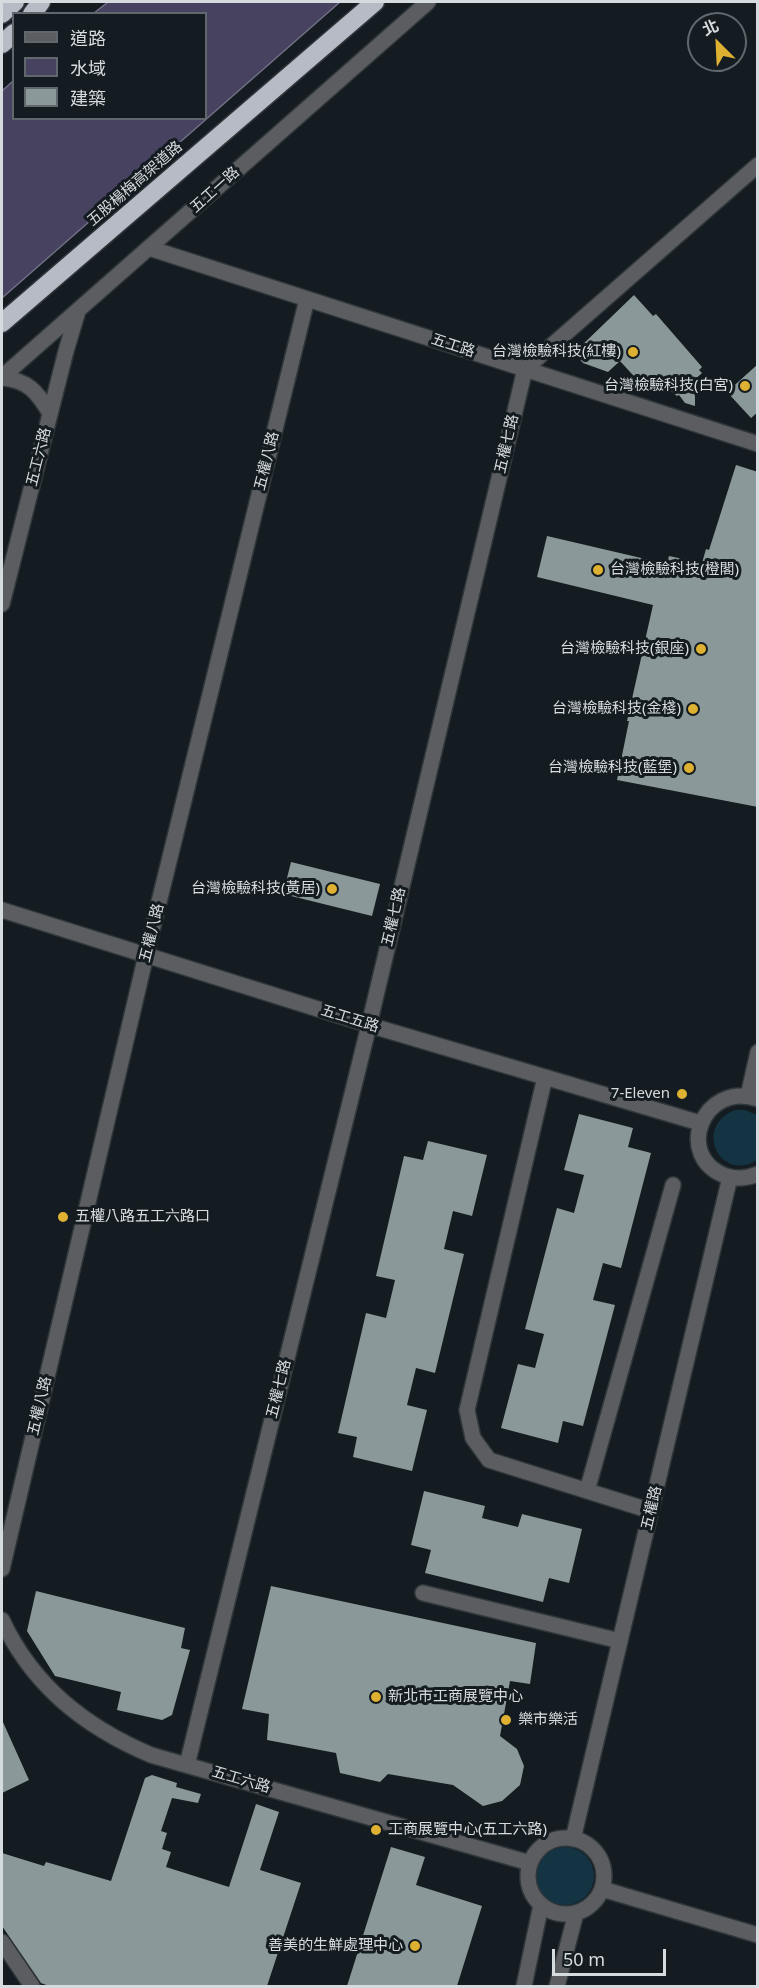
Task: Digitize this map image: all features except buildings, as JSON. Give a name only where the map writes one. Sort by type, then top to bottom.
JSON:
[{"type":"highway","points":[[2,14],[15,2]]},
{"type":"highway","name":"五股楊梅高架道路","points":[[2,323],[375,2]]},
{"type":"street","name":"五工一路","points":[[2,378],[428,2]]},
{"type":"street","points":[[525,369],[758,165]]},
{"type":"street","name":"五工路","points":[[149,248],[758,444]]},
{"type":"street","name":"五權八路","points":[[2,1569],[146,955],[307,299]]},
{"type":"street","name":"五工六路","points":[[2,604],[79,310]]},
{"type":"street","name":"五權七路","points":[[187,1765],[369,1024],[525,369]]},
{"type":"street","points":[[2,378],[15,379],[30,385],[50,414]]},
{"type":"street","name":"五工五路","points":[[2,910],[369,1024],[700,1123]]},
{"type":"street","points":[[758,1052],[753,1098],[736,1096],[714,1105],[700,1123],[698,1134],[703,1157],[719,1173],[742,1178],[758,1174]]},
{"type":"street","points":[[545,1077],[467,1410],[472,1438],[489,1460],[651,1510]]},
{"type":"street","name":"五權路","points":[[573,1839],[730,1177]]},
{"type":"street","points":[[586,1491],[673,1185]]},
{"type":"street","points":[[423,1593],[620,1641]]},
{"type":"street","name":"五工六路","points":[[2,1620],[30,1668],[55,1696],[84,1720],[116,1740],[151,1755],[530,1863]]},
{"type":"street","points":[[561,1839],[573,1839],[583,1841],[599,1856],[604,1878],[602,1889],[597,1900],[576,1913],[558,1914],[541,1905],[528,1881],[530,1863],[538,1850],[548,1844],[561,1839]]},
{"type":"street","points":[[602,1889],[758,1935]]},
{"type":"street","points":[[524,1986],[541,1905]]},
{"type":"street","points":[[557,1986],[576,1913]]},
{"type":"street","points":[[2,1942],[32,1986]]},
{"type":"shaded area","points":[[735,1110],[745,1110],[757,1115],[757,1160],[744,1165],[732,1164],[723,1159],[716,1150],[714,1139],[715,1128],[722,1118]]},
{"type":"shaded area","points":[[565,1847],[576,1849],[589,1860],[594,1876],[592,1887],[581,1900],[565,1905],[554,1903],[541,1892],[536,1876],[538,1865],[549,1852]]},
{"type":"water","points":[[108,2],[340,2],[207,118],[207,12],[95,12]]},
{"type":"water","points":[[12,82],[12,120],[205,120],[2,298],[2,91]]},
{"type":"place","name":"台灣檢驗科技(紅樓)","points":[[633,352]]},
{"type":"place","name":"台灣檢驗科技(白宮)","points":[[745,386]]},
{"type":"place","name":"台灣檢驗科技(橙閣)","points":[[598,570]]},
{"type":"place","name":"台灣檢驗科技(銀座)","points":[[701,649]]},
{"type":"place","name":"台灣檢驗科技(金棧)","points":[[693,709]]},
{"type":"place","name":"台灣檢驗科技(藍堡)","points":[[689,768]]},
{"type":"place","name":"台灣檢驗科技(黃居)","points":[[332,889]]},
{"type":"place","name":"7-Eleven","points":[[682,1094]]},
{"type":"place","name":"五權八路五工六路口","points":[[63,1217]]},
{"type":"place","name":"新北市工商展覽中心","points":[[376,1697]]},
{"type":"place","name":"樂市樂活","points":[[506,1720]]},
{"type":"place","name":"工商展覽中心(五工六路)","points":[[376,1830]]},
{"type":"place","name":"善美的生鮮處理中心","points":[[415,1946]]}]
